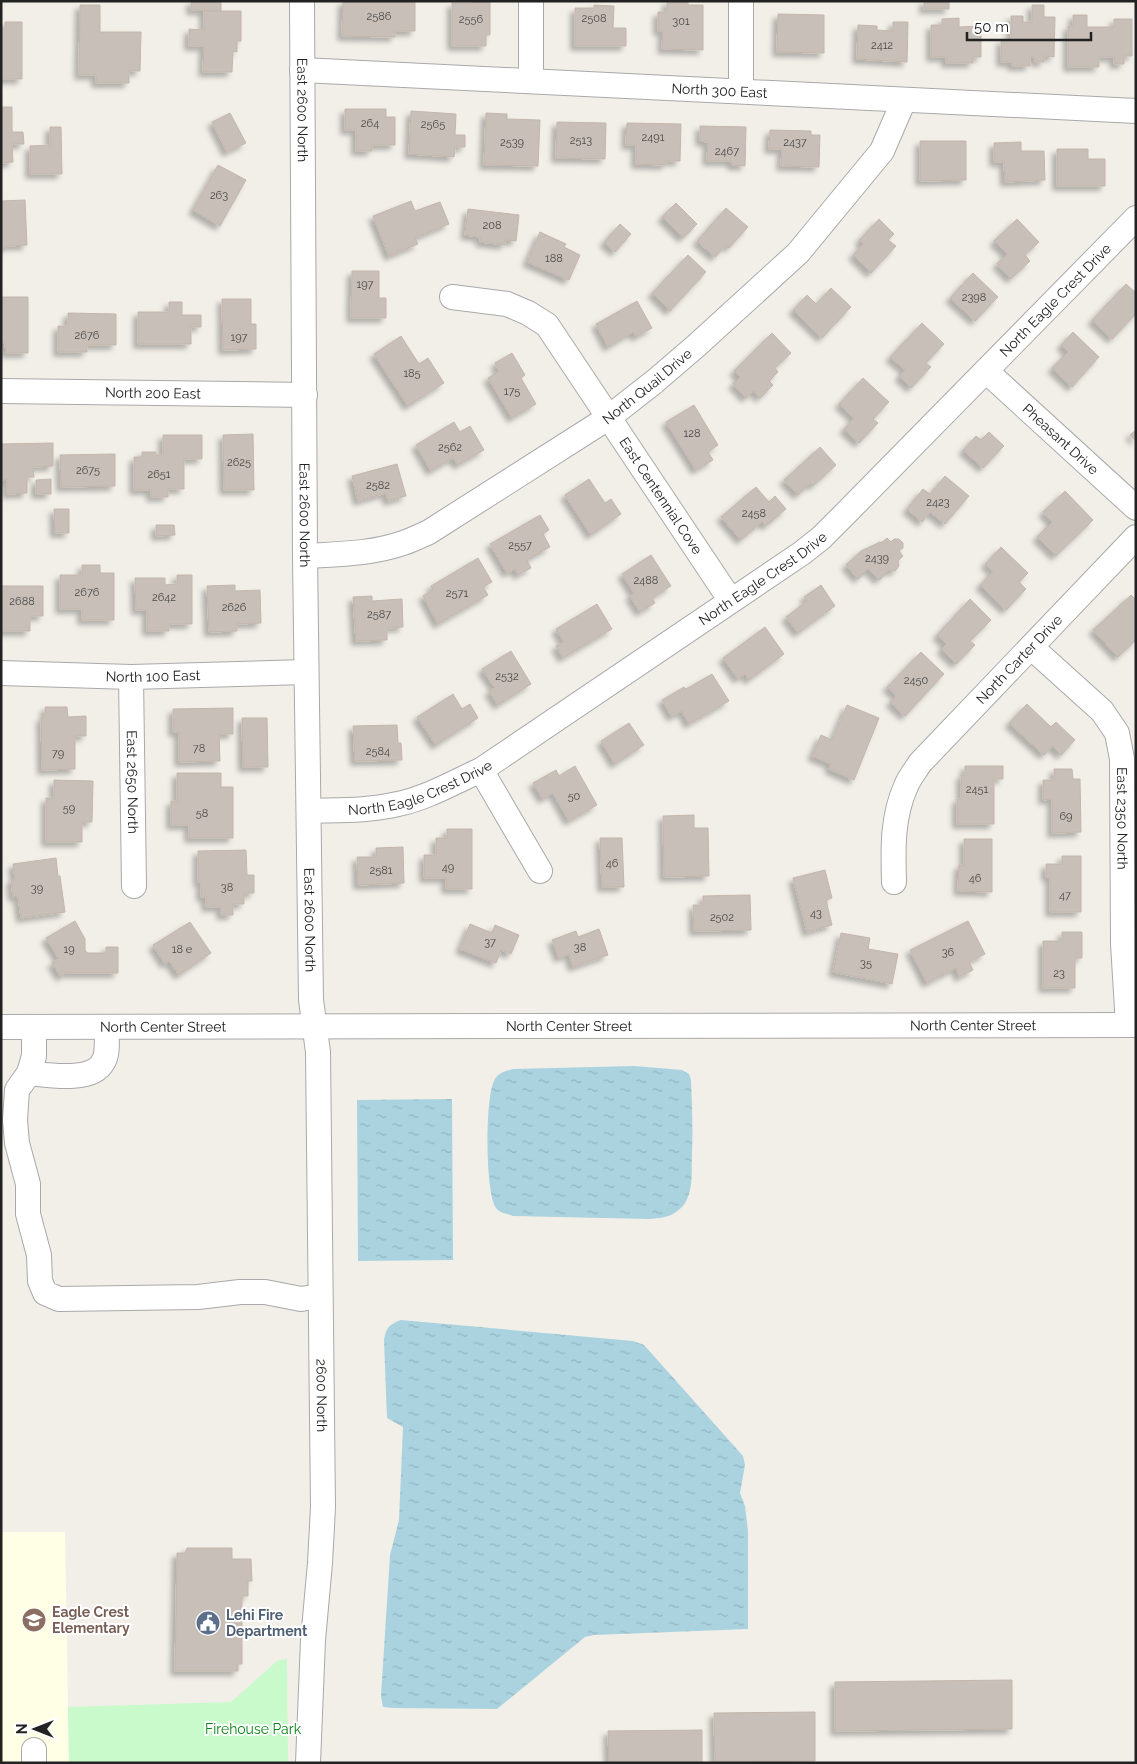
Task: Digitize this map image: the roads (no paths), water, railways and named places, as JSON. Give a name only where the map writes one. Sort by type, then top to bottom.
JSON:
[{"type":"street","name":"East 2600 North","points":[[302,1],[306,672],[311,1000],[315,1028]]},
{"type":"street","points":[[531,1],[531,81]]},
{"type":"street","points":[[741,1],[741,91]]},
{"type":"street","name":"North 300 East","points":[[302,70],[1136,111]]},
{"type":"street","name":"North Quail Drive","points":[[305,556],[378,550],[404,543],[429,532],[608,418],[696,346],[798,253],[882,151],[904,100]]},
{"type":"street","name":"North Eagle Crest Drive","points":[[309,811],[370,808],[398,804],[423,797],[481,770],[802,553],[821,538],[1136,218]]},
{"type":"street","name":"East Centennial Cove","points":[[452,297],[507,304],[528,313],[547,325],[731,601]]},
{"type":"street","name":"Pheasant Drive","points":[[986,371],[1136,508]]},
{"type":"street","name":"North 200 East","points":[[1,391],[305,395]]},
{"type":"street","name":"North Carter Drive","points":[[894,882],[893,837],[897,812],[906,786],[920,763],[1136,537]]},
{"type":"street","name":"East 2350 North","points":[[1031,647],[1102,712],[1117,733],[1122,759],[1123,944],[1132,1025]]},
{"type":"street","name":"North 100 East","points":[[1,674],[131,677],[306,672]]},
{"type":"street","name":"East 2650 North","points":[[131,677],[134,886]]},
{"type":"street","points":[[481,770],[540,871]]},
{"type":"street","name":"North Center Street","points":[[1,1027],[315,1028],[1132,1025]]},
{"type":"street","points":[[34,1027],[34,1056],[29,1073],[17,1090],[15,1120],[18,1143],[28,1184],[28,1214],[39,1256],[40,1281],[45,1293],[59,1299],[198,1297],[240,1292],[265,1292],[301,1299],[320,1296]]},
{"type":"street","points":[[29,1073],[62,1076],[80,1075],[95,1070],[103,1063],[106,1052],[107,1027]]},
{"type":"street","name":"2600 North","points":[[308,1763],[313,1640],[323,1507],[318,1052],[315,1028]]},
{"type":"water","points":[[634,1066],[682,1070],[689,1074],[691,1080],[692,1178],[689,1194],[682,1207],[670,1215],[649,1219],[513,1216],[498,1210],[492,1199],[488,1166],[489,1106],[491,1091],[497,1076],[513,1069]]},
{"type":"water","points":[[452,1099],[453,1260],[358,1261],[357,1100]]},
{"type":"water","points":[[401,1320],[633,1341],[644,1345],[743,1456],[745,1465],[740,1493],[745,1506],[748,1531],[748,1629],[594,1635],[585,1637],[497,1709],[383,1707],[381,1696],[390,1555],[399,1520],[403,1427],[387,1418],[384,1340],[389,1327]]},
{"type":"place","name":"Eagle Crest Elementary","points":[[34,1620]]},
{"type":"place","name":"Lehi Fire Department","points":[[208,1623]]},
{"type":"park label","name":"Firehouse Park","points":[[253,1729]]}]
